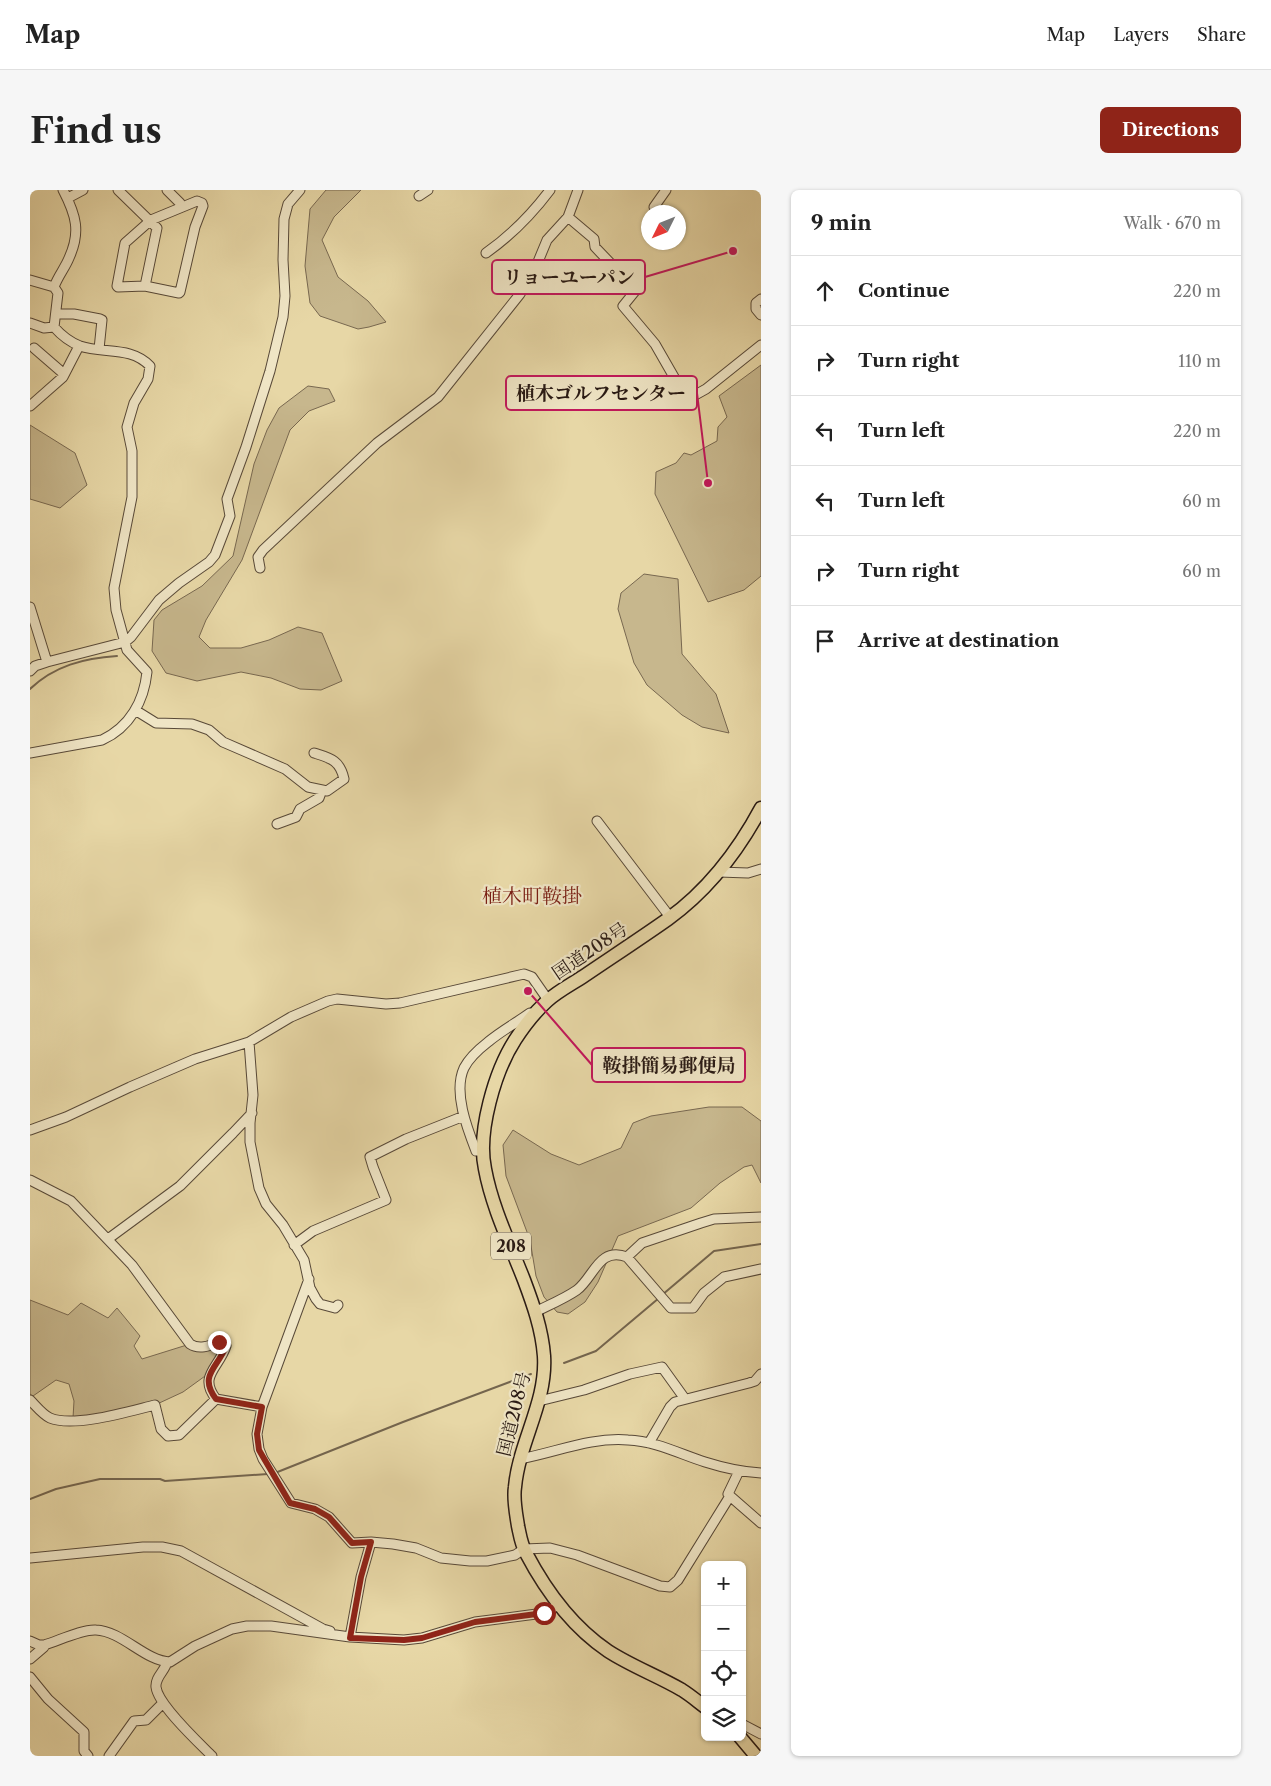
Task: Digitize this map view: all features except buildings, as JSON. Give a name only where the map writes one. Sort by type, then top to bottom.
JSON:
[{"type":"highway","name":"国道208号","points":[[701,1702],[682,1690],[608,1651],[580,1629],[558,1605],[524,1549],[516,1514],[514,1488],[520,1459],[539,1401],[544,1376],[544,1354],[535,1312],[492,1194],[484,1167],[483,1151],[490,1099],[501,1067],[513,1042],[524,1028],[548,1000],[670,917],[698,894],[733,854],[761,808]]},
{"type":"highway","points":[[743,1741],[756,1756]]},
{"type":"street","points":[[54,286],[69,260],[77,235],[76,222],[68,198],[63,190]]},
{"type":"street","points":[[68,198],[83,190]]},
{"type":"street","points":[[118,190],[157,228],[145,286]]},
{"type":"street","points":[[167,190],[180,203],[181,207]]},
{"type":"street","points":[[30,671],[35,666],[47,662],[125,642],[131,637],[159,600],[178,583],[209,562],[215,555],[230,516],[227,499],[267,381],[283,317],[285,296],[283,260],[284,220],[288,204],[300,190]]},
{"type":"street","points":[[418,196],[428,190]]},
{"type":"street","points":[[486,253],[531,214],[550,190]]},
{"type":"street","points":[[260,568],[258,557],[263,550],[377,443],[438,397],[520,294],[536,269],[547,240],[568,217],[578,190]]},
{"type":"street","points":[[655,205],[666,190]]},
{"type":"street","points":[[197,201],[202,203],[203,206],[195,227],[180,292],[145,286],[118,287],[124,245],[150,221],[181,207],[197,201]]},
{"type":"street","points":[[568,217],[594,239],[595,247],[636,290],[623,306],[655,344],[686,398],[706,389],[761,345]]},
{"type":"street","points":[[30,280],[54,286],[58,293],[54,327],[61,335],[79,346],[136,355],[144,359],[150,366],[148,379],[134,403],[127,427],[132,451],[133,492],[114,588],[116,610],[125,642],[131,656],[147,672],[145,688],[130,719],[112,736],[102,740],[30,753]]},
{"type":"street","points":[[761,299],[756,303],[756,309],[761,315]]},
{"type":"street","points":[[56,314],[74,314],[102,320],[99,349]]},
{"type":"street","points":[[30,323],[44,328],[54,327]]},
{"type":"street","points":[[32,401],[64,374],[79,346]]},
{"type":"street","points":[[34,348],[64,374]]},
{"type":"street","points":[[30,607],[47,662]]},
{"type":"street","points":[[135,710],[156,723],[192,724],[208,730],[223,742],[285,768],[308,787],[327,791],[344,779],[342,768],[331,758],[314,753]]},
{"type":"street","points":[[277,824],[296,817],[300,809],[319,798],[322,790]]},
{"type":"street","points":[[597,821],[670,917]]},
{"type":"street","points":[[719,872],[748,873],[761,869]]},
{"type":"street","points":[[30,1130],[66,1117],[195,1059],[249,1042],[291,1017],[328,1001],[337,999],[386,1004],[400,1003],[524,974],[532,977],[548,1000],[474,1054],[464,1068],[461,1080],[464,1116],[476,1151],[483,1151]]},
{"type":"street","points":[[249,1042],[253,1095],[250,1142],[259,1188],[266,1204],[304,1260],[316,1299],[320,1304],[335,1308],[338,1305]]},
{"type":"street","points":[[108,1239],[180,1186],[252,1112]]},
{"type":"street","points":[[294,1245],[313,1231],[386,1200],[370,1157],[406,1139],[464,1116]]},
{"type":"street","points":[[30,1180],[71,1200],[132,1266],[190,1344],[195,1347],[205,1347],[219,1342],[226,1346],[224,1354],[208,1379],[209,1390],[216,1399],[262,1407]]},
{"type":"street","points":[[628,1257],[642,1243],[701,1223],[714,1220],[761,1217]]},
{"type":"street","points":[[535,1312],[579,1288],[602,1260],[613,1255],[620,1254],[628,1257],[671,1308],[693,1308],[704,1293],[724,1277],[761,1269]]},
{"type":"street","points":[[309,1279],[262,1407],[257,1434],[259,1450],[290,1503],[315,1509],[329,1517],[352,1543],[371,1542],[416,1548],[441,1558],[470,1561],[487,1561],[515,1554],[524,1549],[550,1548],[577,1555],[660,1586],[670,1587],[678,1580],[730,1496]]},
{"type":"street","points":[[539,1401],[584,1390],[630,1374],[662,1367],[685,1399]]},
{"type":"street","points":[[649,1442],[670,1406],[675,1402],[749,1383],[755,1381],[761,1374]]},
{"type":"street","points":[[30,1400],[46,1416],[52,1419],[68,1420],[95,1419],[155,1405],[161,1429],[168,1436],[174,1436],[179,1435],[216,1399]]},
{"type":"street","points":[[520,1459],[602,1439],[629,1440],[649,1442],[706,1462],[740,1471],[761,1473]]},
{"type":"street","points":[[740,1471],[728,1494],[761,1523]]},
{"type":"street","points":[[350,1636],[361,1577],[371,1542]]},
{"type":"street","points":[[30,1558],[142,1547],[162,1547],[181,1551],[324,1629],[350,1636]]},
{"type":"street","points":[[30,1641],[44,1645],[96,1629],[114,1635],[167,1662],[176,1660],[201,1643],[232,1629],[247,1626],[271,1626],[350,1636],[404,1640],[422,1638],[475,1622],[544,1613],[558,1605]]},
{"type":"street","points":[[30,1659],[44,1645]]},
{"type":"street","points":[[167,1662],[158,1676],[156,1686],[163,1703],[212,1756]]},
{"type":"street","points":[[30,1677],[48,1699],[84,1732],[84,1751],[88,1756]]},
{"type":"street","points":[[109,1756],[134,1721],[146,1720],[163,1703]]},
{"type":"street","points":[[746,1726],[761,1734]]},
{"type":"shaded area","points":[[326,190],[361,190],[334,217],[322,240],[338,277],[368,301],[386,322],[358,329],[320,316],[310,303],[305,266],[310,209]]},
{"type":"shaded area","points":[[761,365],[761,576],[744,590],[708,602],[655,494],[656,472],[676,463],[684,453],[691,455],[717,441],[718,427],[727,417],[719,396]]},
{"type":"shaded area","points":[[308,386],[329,389],[335,401],[309,411],[290,430],[242,560],[206,620],[199,637],[210,648],[241,648],[269,640],[298,627],[322,633],[342,681],[321,690],[300,689],[271,678],[241,672],[197,681],[166,673],[152,651],[154,620],[162,610],[202,586],[233,556],[254,464],[267,430],[279,408]]},
{"type":"shaded area","points":[[30,425],[75,453],[87,485],[60,508],[30,499]]},
{"type":"shaded area","points":[[644,574],[678,579],[682,654],[716,694],[729,733],[702,727],[682,715],[647,685],[634,663],[618,609],[621,593]]},
{"type":"shaded area","points":[[709,1107],[742,1107],[761,1121],[761,1183],[752,1165],[744,1167],[720,1183],[691,1208],[618,1236],[598,1282],[585,1302],[568,1314],[557,1312],[544,1297],[536,1276],[530,1240],[506,1176],[503,1145],[513,1130],[551,1154],[579,1165],[621,1148],[633,1123],[651,1116]]},
{"type":"shaded area","points":[[30,1300],[68,1315],[81,1303],[108,1318],[117,1308],[140,1336],[134,1346],[142,1359],[190,1344],[223,1344],[212,1371],[183,1392],[155,1405],[73,1418],[74,1401],[69,1384],[56,1380],[33,1396],[30,1394]]},
{"type":"waterway","points":[[30,689],[49,674],[59,669],[81,661],[117,656]]},
{"type":"waterway","points":[[662,1295],[714,1251],[761,1244]]},
{"type":"waterway","points":[[564,1363],[596,1351],[659,1298]]},
{"type":"waterway","points":[[275,1473],[531,1374]]},
{"type":"waterway","points":[[30,1499],[56,1489],[100,1479],[160,1479],[165,1481],[268,1474]]},
{"type":"place","name":"リョーユーパン","points":[[733,251]]},
{"type":"place","name":"植木ゴルフセンター","points":[[708,483]]},
{"type":"place","name":"鞍掛簡易郵便局","points":[[528,991]]},
{"type":"district","name":"植木町鞍掛","points":[[532,896]]},
{"type":"route","points":[[219,1342],[226,1346],[224,1354],[208,1379],[209,1390],[216,1399],[262,1407],[257,1434],[259,1450],[290,1503],[315,1509],[329,1517],[347,1535],[352,1543],[371,1542],[361,1577],[350,1638],[404,1640],[422,1638],[475,1622],[544,1613]]}]
